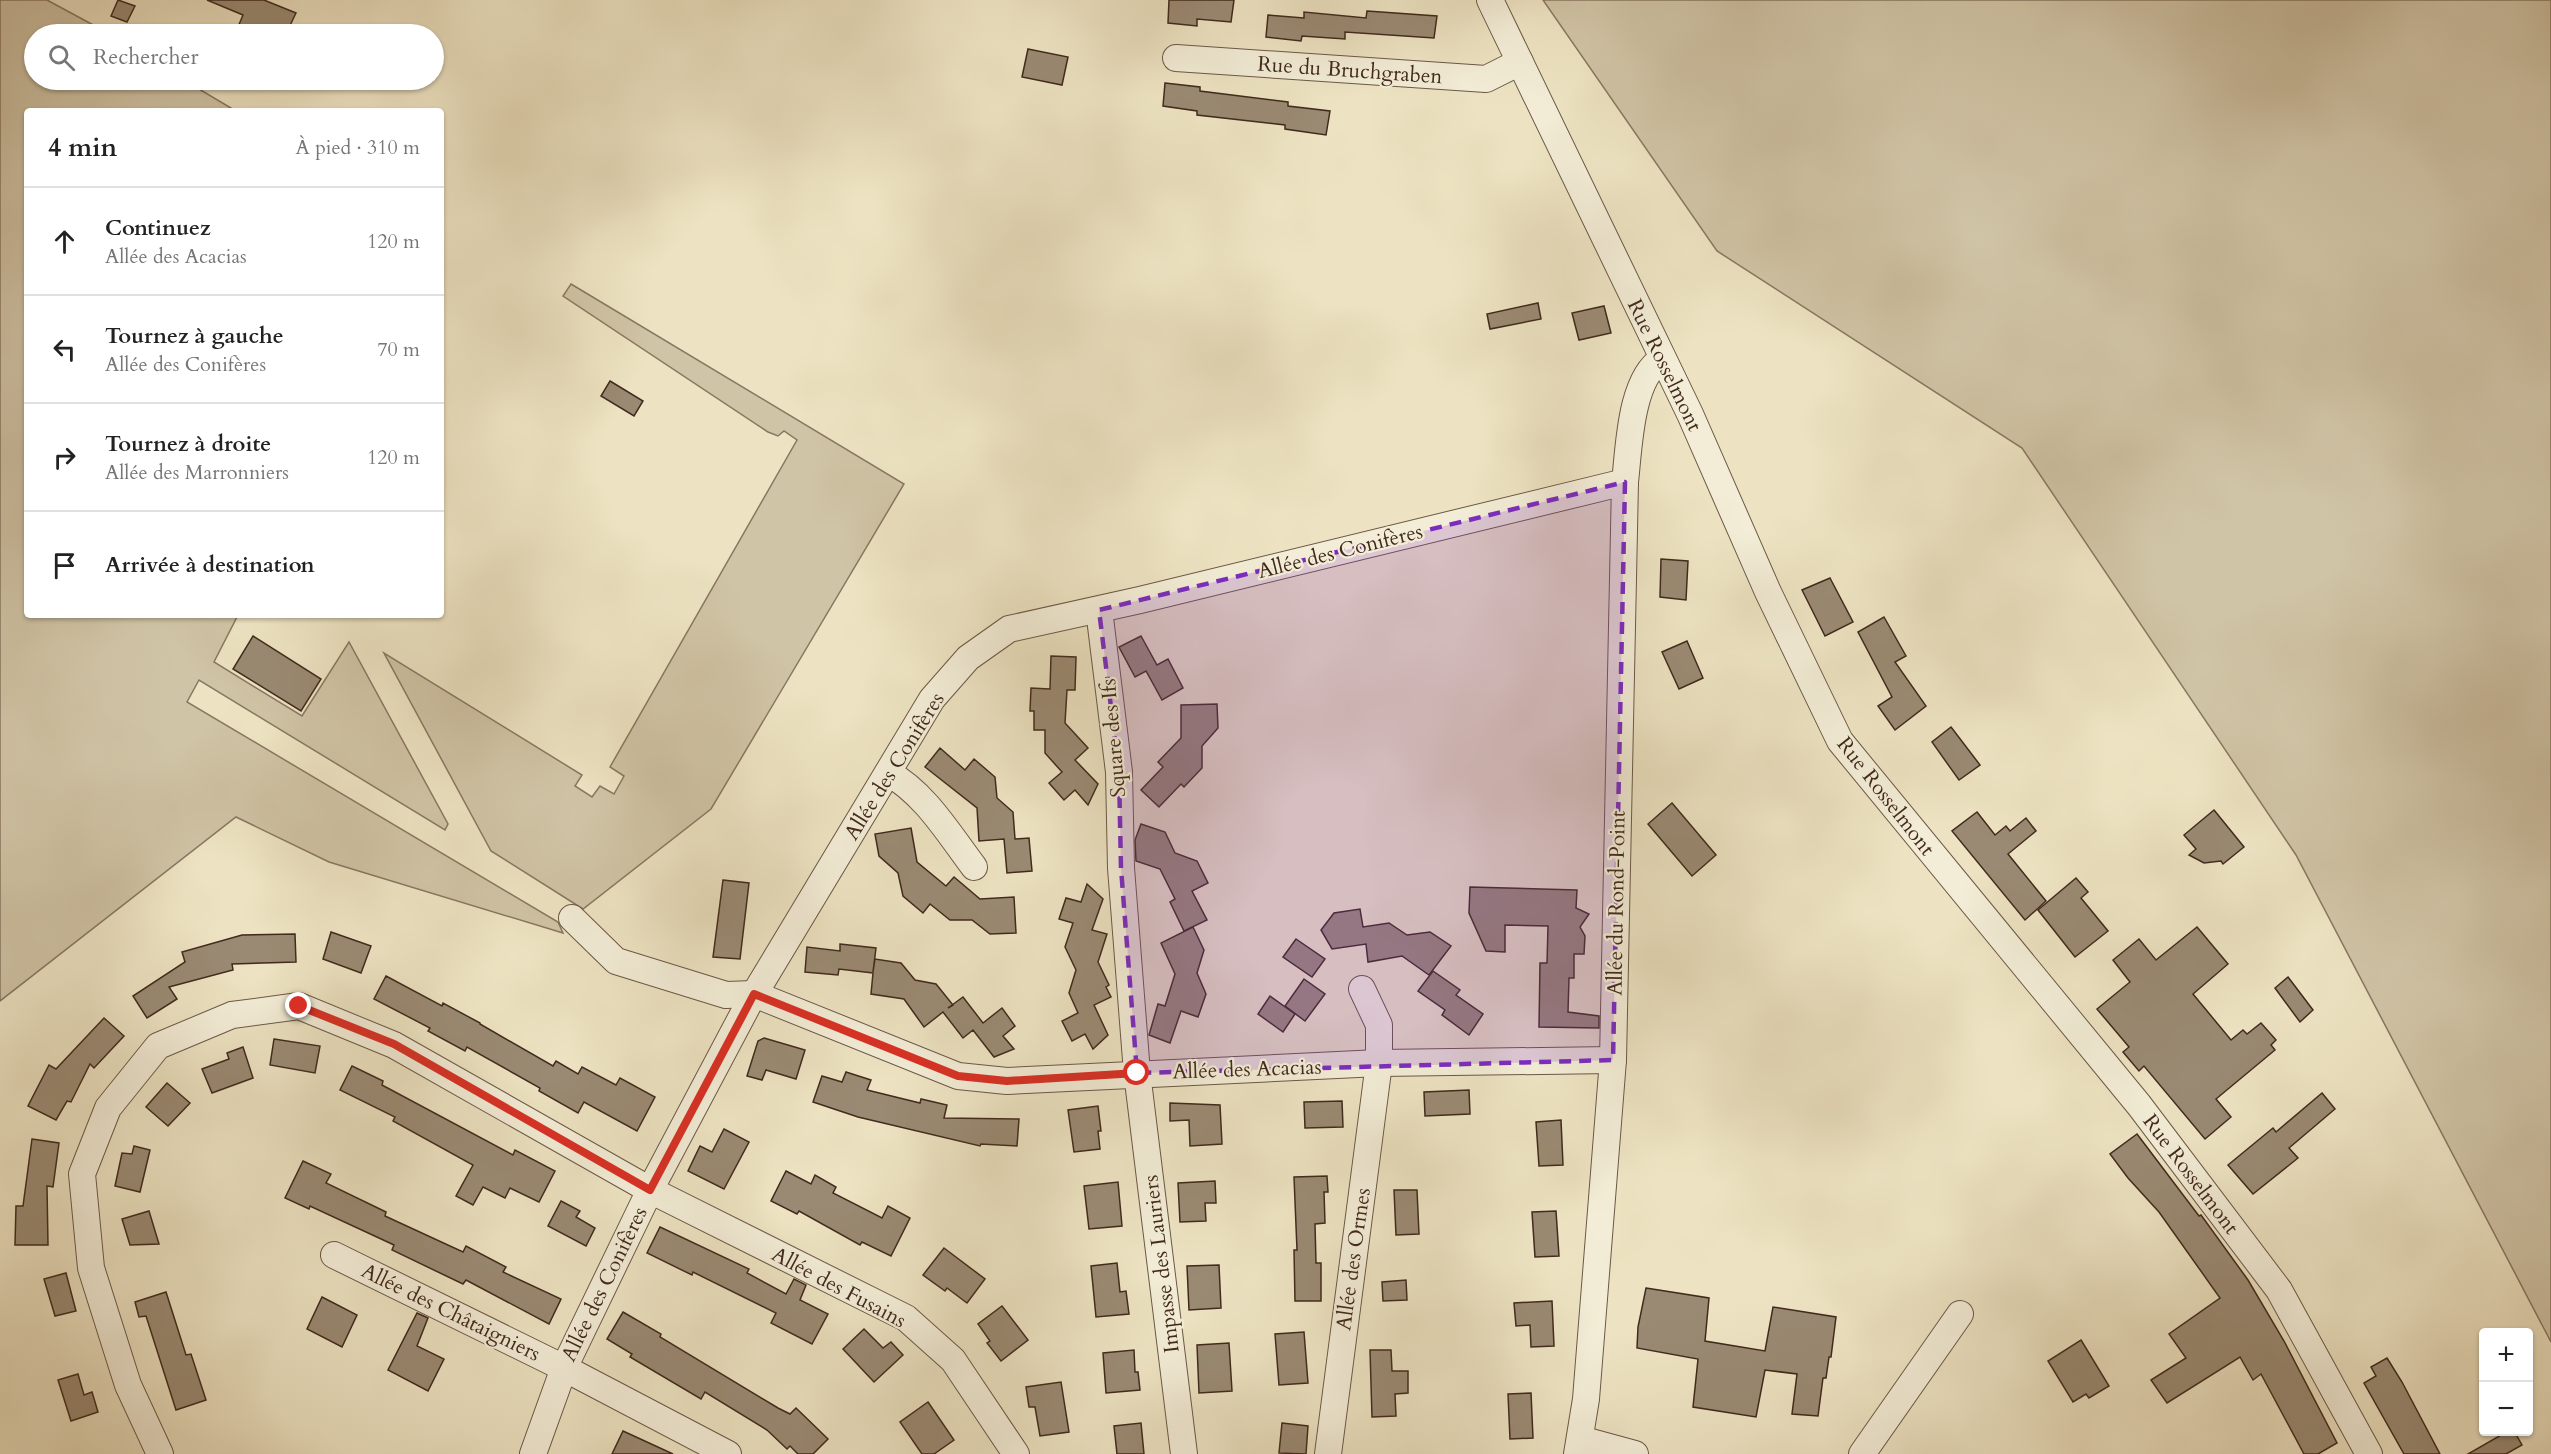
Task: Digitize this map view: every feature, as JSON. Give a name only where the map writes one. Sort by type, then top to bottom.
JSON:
[{"type":"street","name":"Rue Rosselmont","points":[[1490,0],[1690,414],[1768,591],[1840,741],[2139,1105],[2279,1290],[2369,1454]]},
{"type":"street","name":"Rue du Bruchgraben","points":[[1176,58],[1486,79],[1520,62]]},
{"type":"street","name":"Allée du Rond-Point","points":[[1578,1446],[1585,1407],[1613,1060],[1625,482],[1635,404],[1653,365],[1662,359]]},
{"type":"street","name":"Allée des Conifères","points":[[533,1454],[564,1368],[650,1190],[754,994],[932,699],[968,658],[1009,629],[1099,610],[1625,482]]},
{"type":"street","name":"Square des Ifs","points":[[1099,610],[1119,771],[1121,868],[1137,1073]]},
{"type":"street","points":[[888,773],[902,780],[934,815],[974,867]]},
{"type":"street","points":[[572,918],[616,961],[726,995],[754,994]]},
{"type":"street","name":"Allée des Ormes","points":[[1328,1454],[1380,1063],[1379,1025],[1362,989]]},
{"type":"street","name":"Allée des Acacias","points":[[754,994],[958,1076],[1007,1081],[1380,1063],[1613,1060]]},
{"type":"street","name":"Allée des Fusains","points":[[160,1454],[128,1384],[91,1268],[82,1174],[108,1108],[158,1046],[232,1015],[299,1006],[394,1044],[650,1190],[906,1318],[953,1360],[1016,1454]]},
{"type":"street","name":"Impasse des Lauriers","points":[[1137,1073],[1184,1454]]},
{"type":"street","name":"Allée des Châtaigniers","points":[[334,1255],[564,1368],[728,1454]]},
{"type":"street","points":[[1862,1454],[1960,1314]]},
{"type":"street","points":[[1578,1446],[1635,1454]]},
{"type":"highlighted area","points":[[1625,482],[1613,1060],[1137,1073],[1121,868],[1119,772],[1099,610]]},
{"type":"shaded area","points":[[0,0],[47,0],[91,24],[24,24],[24,90],[201,90],[231,108],[24,108],[24,618],[236,618],[214,662],[302,716],[349,642],[448,824],[445,830],[199,680],[187,702],[558,922],[563,933],[329,862],[236,817],[0,1001]]},
{"type":"shaded area","points":[[1543,0],[2551,0],[2551,1342],[2296,855],[2022,448],[1717,251]]},
{"type":"shaded area","points":[[571,284],[904,484],[711,809],[583,909],[491,851],[384,653],[582,775],[575,786],[592,797],[600,786],[614,794],[624,776],[610,767],[797,440],[784,431],[778,436],[768,432],[563,296]]},
{"type":"building","points":[[118,0],[135,6],[127,22],[111,16]]},
{"type":"building","points":[[207,0],[264,0],[296,13],[291,24],[239,24],[243,15]]},
{"type":"building","points":[[1169,0],[1234,0],[1231,22],[1197,19],[1197,26],[1168,23]]},
{"type":"building","points":[[1367,11],[1437,16],[1434,38],[1345,32],[1345,39],[1302,36],[1301,41],[1266,37],[1268,15],[1304,18],[1304,12],[1366,18]]},
{"type":"building","points":[[1028,49],[1068,57],[1062,85],[1022,77]]},
{"type":"building","points":[[1165,83],[1200,87],[1200,91],[1288,102],[1288,106],[1330,111],[1326,135],[1285,129],[1285,125],[1197,115],[1197,111],[1163,106]]},
{"type":"building","points":[[1538,303],[1541,319],[1490,329],[1487,314]]},
{"type":"building","points":[[1604,306],[1611,333],[1579,340],[1572,313]]},
{"type":"building","points":[[610,381],[643,401],[634,416],[601,396]]},
{"type":"building","points":[[1661,559],[1688,561],[1686,600],[1660,597]]},
{"type":"building","points":[[1830,578],[1853,622],[1825,636],[1802,590]]},
{"type":"building","points":[[1884,617],[1906,656],[1895,662],[1926,706],[1895,730],[1878,706],[1892,697],[1858,632]]},
{"type":"building","points":[[253,636],[321,679],[301,711],[233,669]]},
{"type":"building","points":[[1141,636],[1157,665],[1168,659],[1183,688],[1162,700],[1146,671],[1135,677],[1119,647]]},
{"type":"building","points":[[1687,641],[1703,678],[1679,689],[1662,652]]},
{"type":"building","points":[[1051,656],[1076,657],[1075,690],[1067,690],[1065,723],[1088,748],[1075,760],[1098,784],[1088,805],[1075,790],[1064,800],[1049,783],[1062,772],[1045,753],[1045,730],[1034,730],[1034,711],[1030,711],[1031,688],[1050,689]]},
{"type":"building","points":[[1217,704],[1218,728],[1202,746],[1202,768],[1184,787],[1181,784],[1159,807],[1141,790],[1163,767],[1158,762],[1181,738],[1181,705]]},
{"type":"building","points":[[1951,727],[1980,765],[1959,780],[1932,742]]},
{"type":"building","points":[[940,748],[965,770],[974,759],[995,777],[997,798],[1013,812],[1015,839],[1029,838],[1032,871],[1007,873],[1004,839],[979,841],[977,808],[925,767]]},
{"type":"building","points":[[1672,803],[1716,855],[1692,876],[1648,824]]},
{"type":"building","points":[[2214,810],[2244,847],[2223,864],[2221,861],[2204,863],[2189,855],[2196,849],[2184,835]]},
{"type":"building","points":[[1977,812],[1995,835],[2006,826],[2010,831],[2026,818],[2036,831],[2008,854],[2046,901],[2025,920],[1952,831]]},
{"type":"building","points":[[1141,824],[1165,832],[1175,853],[1197,861],[1208,883],[1192,891],[1207,920],[1184,931],[1170,902],[1175,899],[1160,869],[1136,861],[1135,840]]},
{"type":"building","points":[[911,828],[917,862],[946,886],[954,877],[980,899],[1014,897],[1016,933],[990,934],[972,920],[950,920],[930,904],[923,913],[903,896],[898,873],[879,856],[875,834]]},
{"type":"building","points":[[2076,878],[2088,892],[2081,898],[2108,931],[2075,957],[2038,910]]},
{"type":"building","points":[[723,880],[749,883],[740,959],[713,957]]},
{"type":"building","points":[[1087,884],[1103,899],[1092,930],[1107,934],[1098,962],[1109,985],[1106,987],[1111,997],[1094,1005],[1108,1035],[1093,1049],[1085,1034],[1072,1041],[1062,1021],[1078,1013],[1069,993],[1076,970],[1065,947],[1073,923],[1059,919],[1066,898],[1081,902]]},
{"type":"building","points":[[1470,887],[1577,890],[1576,908],[1589,914],[1580,927],[1585,936],[1584,954],[1574,954],[1574,978],[1569,978],[1568,1012],[1599,1016],[1599,1028],[1539,1027],[1540,963],[1547,963],[1548,926],[1505,925],[1505,952],[1486,951],[1469,913]]},
{"type":"building","points":[[1360,909],[1363,927],[1389,923],[1407,935],[1430,932],[1451,946],[1429,975],[1402,956],[1368,962],[1366,944],[1332,949],[1321,930],[1334,913]]},
{"type":"building","points":[[1193,927],[1204,950],[1197,973],[1206,994],[1198,1017],[1181,1011],[1170,1043],[1149,1035],[1158,1004],[1165,1006],[1175,974],[1161,943]]},
{"type":"building","points":[[2197,927],[2228,964],[2193,994],[2231,1040],[2243,1030],[2247,1034],[2261,1023],[2276,1040],[2271,1045],[2275,1050],[2216,1099],[2231,1117],[2205,1139],[2144,1066],[2139,1071],[2123,1052],[2129,1047],[2097,1009],[2130,982],[2113,960],[2139,939],[2156,960]]},
{"type":"building","points":[[331,932],[371,946],[361,973],[323,959]]},
{"type":"building","points":[[295,934],[296,962],[232,964],[233,970],[169,987],[177,999],[147,1018],[133,996],[185,962],[182,952],[242,935]]},
{"type":"building","points":[[1296,939],[1325,959],[1312,977],[1283,957]]},
{"type":"building","points":[[840,944],[876,948],[873,972],[875,959],[901,963],[915,980],[936,984],[953,1005],[963,997],[983,1023],[1002,1008],[1015,1026],[1003,1036],[1014,1049],[994,1057],[973,1030],[963,1038],[943,1012],[924,1027],[904,999],[871,994],[873,973],[839,969],[838,975],[805,972],[807,947],[840,951]]},
{"type":"building","points":[[1433,971],[1460,990],[1456,995],[1483,1014],[1469,1035],[1442,1015],[1445,1010],[1418,991]]},
{"type":"building","points":[[386,976],[442,1006],[443,1003],[553,1066],[556,1061],[578,1074],[582,1067],[616,1085],[620,1078],[655,1097],[637,1131],[584,1102],[578,1113],[539,1091],[540,1088],[467,1047],[465,1051],[428,1031],[430,1028],[374,999]]},
{"type":"building","points":[[2288,977],[2313,1010],[2300,1022],[2275,988]]},
{"type":"building","points":[[1304,979],[1325,994],[1305,1021],[1285,1006]]},
{"type":"building","points":[[1270,996],[1295,1014],[1283,1032],[1258,1014]]},
{"type":"building","points":[[104,1018],[124,1036],[94,1068],[90,1064],[71,1102],[67,1101],[56,1120],[28,1106],[49,1065],[56,1069]]},
{"type":"building","points":[[764,1038],[805,1050],[796,1079],[766,1070],[762,1080],[747,1076],[758,1041]]},
{"type":"building","points":[[274,1039],[320,1046],[315,1073],[270,1065]]},
{"type":"building","points":[[243,1047],[253,1078],[212,1093],[202,1069],[229,1059],[227,1053]]},
{"type":"building","points":[[352,1066],[383,1081],[382,1085],[513,1155],[515,1150],[555,1171],[539,1202],[510,1188],[505,1198],[483,1187],[473,1205],[456,1196],[473,1165],[393,1121],[395,1117],[340,1090]]},
{"type":"building","points":[[846,1072],[871,1080],[867,1090],[920,1103],[921,1099],[947,1105],[944,1118],[1019,1119],[1017,1146],[981,1144],[980,1146],[858,1117],[813,1102],[822,1076],[842,1082]]},
{"type":"building","points":[[167,1083],[190,1103],[168,1126],[146,1107]]},
{"type":"building","points":[[1469,1090],[1470,1114],[1425,1116],[1424,1092]]},
{"type":"building","points":[[2322,1093],[2335,1109],[2289,1148],[2298,1158],[2253,1194],[2228,1165],[2273,1128],[2276,1132]]},
{"type":"building","points":[[1342,1101],[1343,1127],[1305,1128],[1304,1102]]},
{"type":"building","points":[[1170,1103],[1220,1105],[1222,1144],[1190,1146],[1189,1120],[1170,1121]]},
{"type":"building","points":[[1098,1106],[1101,1131],[1098,1131],[1100,1149],[1074,1152],[1068,1110]]},
{"type":"building","points":[[1561,1120],[1563,1165],[1539,1166],[1536,1122]]},
{"type":"building","points":[[724,1129],[749,1142],[724,1189],[688,1171],[700,1146],[712,1152]]},
{"type":"building","points":[[2137,1134],[2199,1216],[2201,1215],[2248,1280],[2284,1341],[2337,1443],[2318,1454],[2304,1454],[2261,1374],[2253,1380],[2240,1357],[2167,1403],[2151,1380],[2186,1358],[2169,1334],[2220,1298],[2159,1212],[2110,1154]]},
{"type":"building","points":[[32,1139],[59,1143],[53,1187],[47,1186],[48,1245],[15,1245],[16,1206],[23,1206]]},
{"type":"building","points":[[134,1146],[150,1150],[140,1192],[115,1186],[122,1153],[132,1154]]},
{"type":"building","points":[[303,1161],[331,1174],[326,1183],[386,1212],[385,1216],[463,1252],[466,1246],[506,1267],[503,1272],[561,1299],[549,1324],[466,1280],[463,1284],[392,1250],[394,1245],[310,1206],[309,1209],[285,1198]]},
{"type":"building","points":[[786,1171],[811,1184],[815,1175],[836,1187],[833,1193],[882,1218],[888,1206],[910,1218],[891,1256],[862,1242],[860,1245],[799,1211],[797,1214],[771,1201]]},
{"type":"building","points":[[1327,1176],[1328,1192],[1324,1192],[1325,1223],[1315,1224],[1316,1263],[1321,1263],[1321,1301],[1295,1301],[1294,1250],[1297,1250],[1294,1177]]},
{"type":"building","points":[[1215,1181],[1216,1203],[1205,1203],[1206,1221],[1180,1222],[1178,1183]]},
{"type":"building","points":[[1118,1182],[1122,1226],[1089,1229],[1084,1186]]},
{"type":"building","points":[[1394,1190],[1417,1190],[1419,1234],[1396,1235]]},
{"type":"building","points":[[561,1201],[580,1211],[576,1217],[595,1228],[586,1246],[548,1226]]},
{"type":"building","points":[[149,1211],[159,1244],[130,1245],[122,1219]]},
{"type":"building","points":[[1556,1211],[1559,1256],[1535,1257],[1532,1212]]},
{"type":"building","points":[[660,1227],[749,1269],[747,1273],[786,1294],[794,1279],[806,1285],[800,1300],[828,1314],[812,1344],[771,1323],[776,1313],[693,1272],[692,1275],[647,1253]]},
{"type":"building","points":[[944,1248],[985,1279],[967,1303],[947,1288],[945,1291],[923,1275]]},
{"type":"building","points":[[1117,1263],[1120,1292],[1126,1291],[1129,1314],[1096,1317],[1091,1266]]},
{"type":"building","points":[[1219,1265],[1221,1308],[1189,1310],[1187,1266]]},
{"type":"building","points":[[66,1273],[76,1311],[55,1316],[44,1279]]},
{"type":"building","points":[[1406,1280],[1407,1300],[1383,1301],[1382,1282]]},
{"type":"building","points":[[1646,1288],[1709,1298],[1705,1341],[1765,1351],[1773,1307],[1836,1317],[1831,1357],[1829,1357],[1826,1378],[1823,1378],[1818,1416],[1792,1414],[1797,1374],[1765,1370],[1756,1417],[1693,1407],[1698,1359],[1637,1348],[1638,1327]]},
{"type":"building","points":[[166,1292],[186,1355],[191,1354],[206,1400],[176,1410],[146,1316],[139,1317],[135,1302]]},
{"type":"building","points":[[322,1297],[357,1315],[342,1347],[307,1329]]},
{"type":"building","points":[[1552,1301],[1554,1346],[1531,1347],[1530,1325],[1516,1326],[1514,1303]]},
{"type":"building","points":[[1002,1306],[1028,1340],[1001,1361],[987,1343],[990,1341],[978,1324]]},
{"type":"building","points":[[623,1312],[778,1408],[790,1414],[796,1408],[828,1439],[813,1454],[798,1454],[790,1446],[787,1449],[767,1430],[705,1392],[701,1399],[630,1357],[632,1354],[607,1339]]},
{"type":"building","points":[[417,1313],[428,1318],[417,1346],[444,1359],[428,1391],[388,1370]]},
{"type":"building","points":[[864,1329],[883,1348],[891,1342],[903,1355],[874,1382],[843,1349]]},
{"type":"building","points":[[1304,1332],[1308,1383],[1279,1385],[1275,1334]]},
{"type":"building","points":[[2081,1340],[2109,1386],[2089,1398],[2086,1394],[2073,1402],[2048,1361]]},
{"type":"building","points":[[1229,1343],[1232,1391],[1199,1393],[1197,1345]]},
{"type":"building","points":[[1134,1350],[1135,1372],[1138,1372],[1140,1390],[1106,1393],[1103,1353]]},
{"type":"building","points":[[1370,1350],[1391,1350],[1392,1371],[1408,1371],[1408,1393],[1395,1394],[1396,1416],[1372,1417]]},
{"type":"building","points":[[2387,1358],[2440,1454],[2404,1454],[2364,1383],[2376,1376],[2371,1367]]},
{"type":"building","points":[[78,1374],[84,1395],[92,1392],[98,1412],[71,1421],[58,1380]]},
{"type":"building","points":[[1061,1382],[1069,1432],[1040,1436],[1035,1407],[1029,1407],[1026,1387]]},
{"type":"building","points":[[1531,1393],[1533,1438],[1510,1439],[1508,1394]]},
{"type":"building","points":[[928,1402],[954,1440],[934,1454],[922,1454],[900,1422]]},
{"type":"building","points":[[1141,1423],[1144,1454],[1117,1454],[1114,1426]]},
{"type":"building","points":[[1282,1423],[1308,1426],[1306,1454],[1279,1453]]},
{"type":"building","points":[[623,1431],[673,1454],[612,1454]]},
{"type":"building","points":[[2499,1436],[2517,1436],[2522,1445],[2506,1454],[2468,1454]]},
{"type":"route","points":[[299,1006],[394,1044],[650,1190],[754,994],[958,1076],[1007,1081],[1137,1073]]}]
